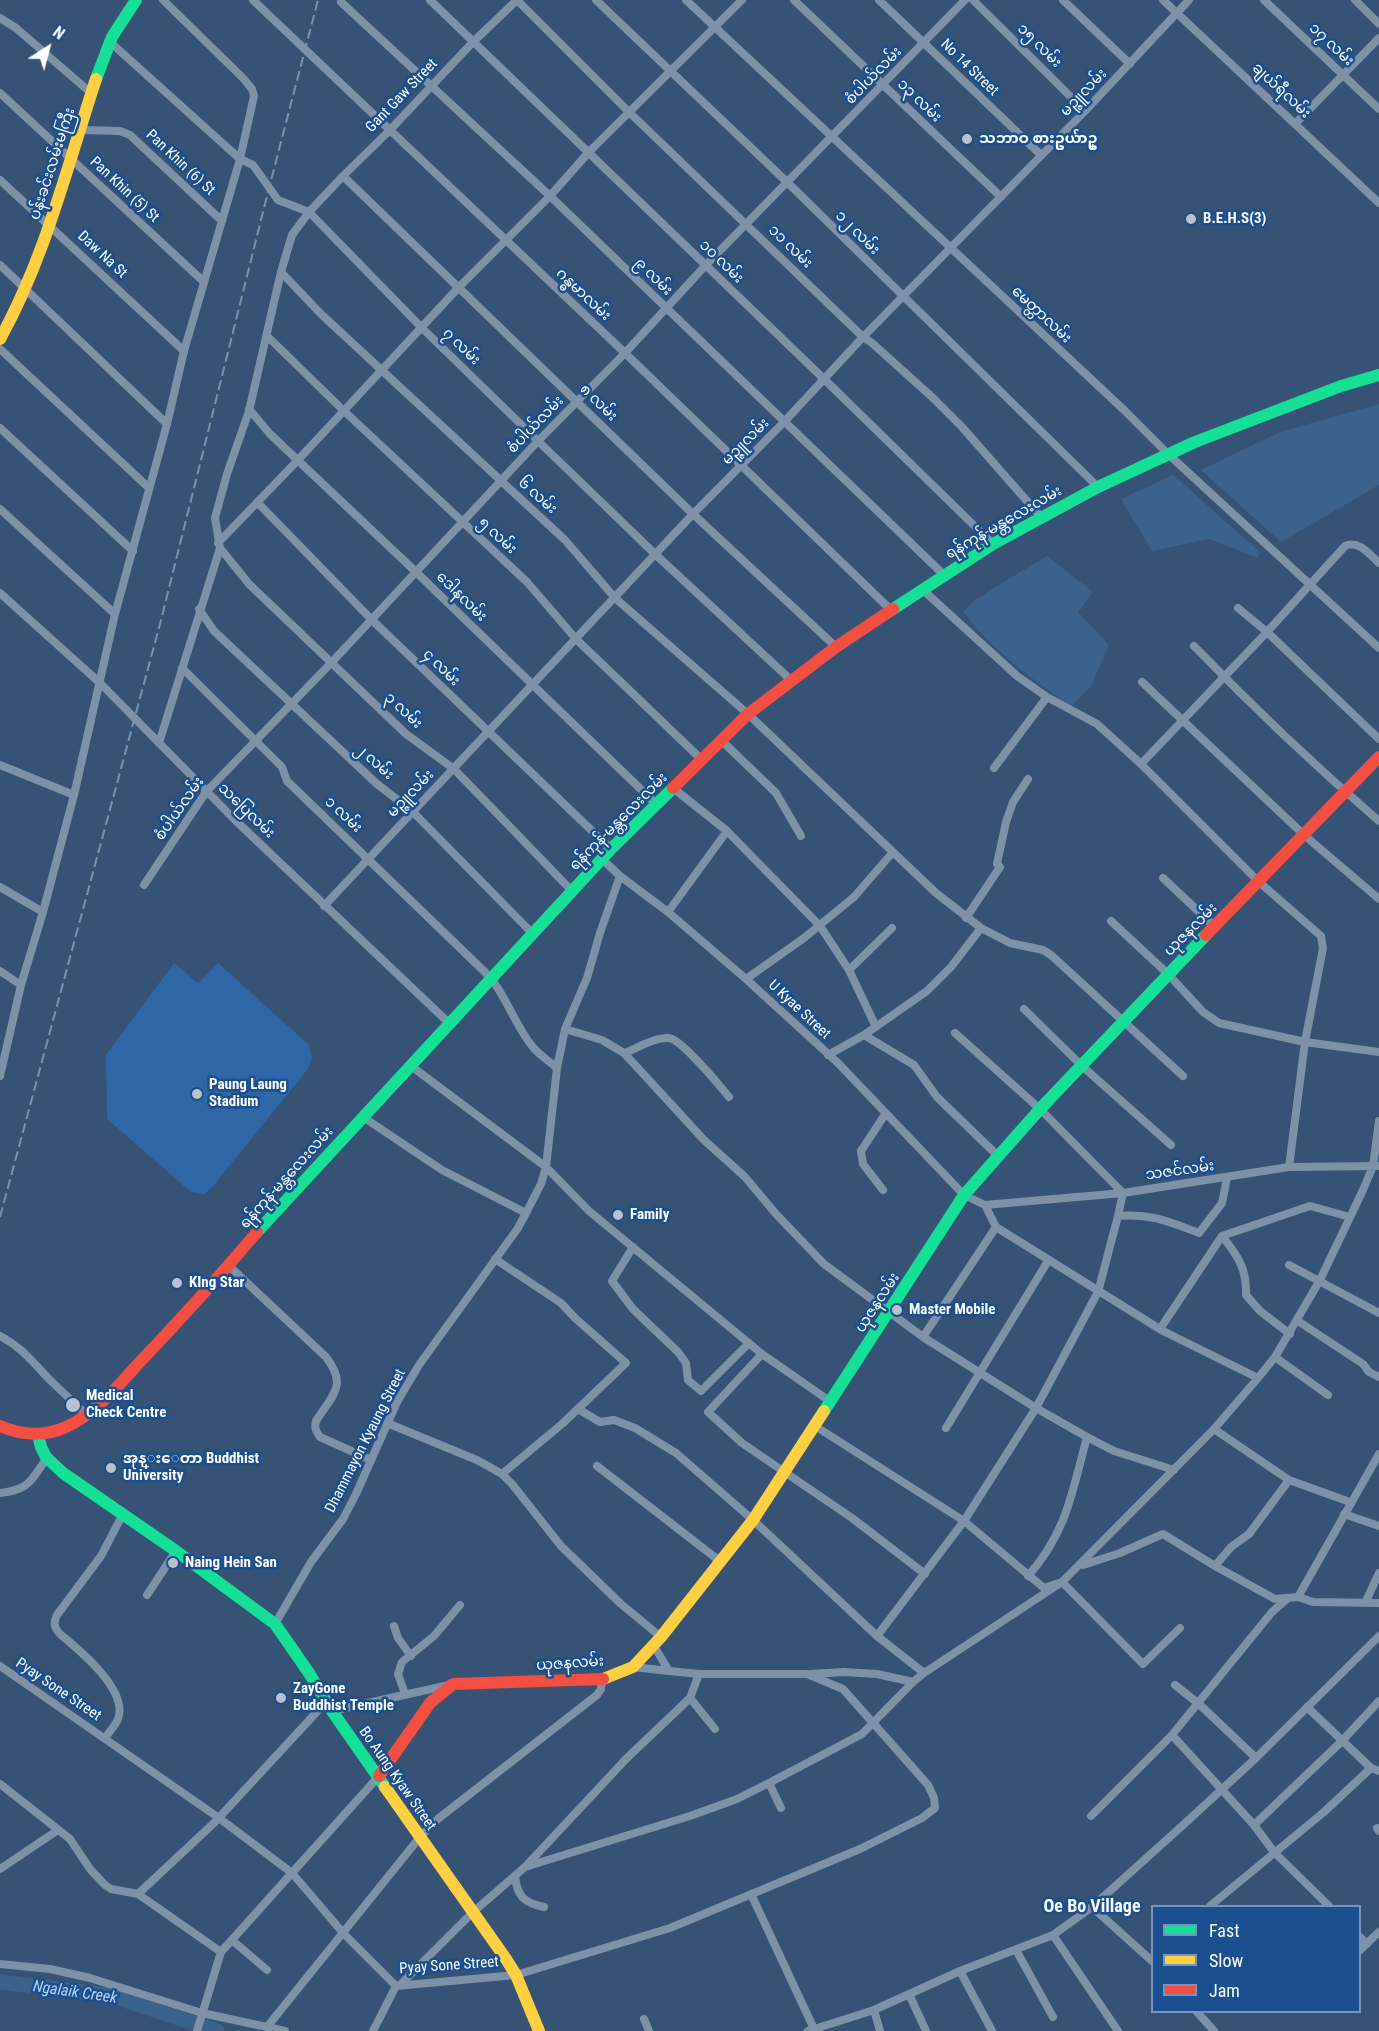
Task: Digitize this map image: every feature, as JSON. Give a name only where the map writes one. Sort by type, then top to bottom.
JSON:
[{"type":"street","name":"ပန်းခင်းလမ်းမကြီး","points":[[0,339],[26,289],[110,42],[136,0]]},
{"type":"street","points":[[0,1076],[21,985],[74,795],[115,614],[167,424],[184,351],[240,159],[254,96],[252,89],[243,78],[163,0]]},
{"type":"street","name":"ဂန္ဓမာလမ်း","points":[[253,0],[625,353],[892,611]]},
{"type":"street","name":"၁၀ လမ်း","points":[[430,0],[993,544]]},
{"type":"street","name":"Gant Gaw Street","points":[[219,545],[215,518],[249,409],[288,243],[309,212],[473,42],[517,0]]},
{"type":"street","name":"၁၁ လမ်း","points":[[517,0],[629,112],[863,337],[947,412],[1041,517]]},
{"type":"street","name":"၁၂ လမ်း","points":[[596,0],[788,182],[1098,487]]},
{"type":"street","name":"မေတ္တာလမ်း","points":[[686,0],[1123,409],[1168,454],[1379,648]]},
{"type":"street","points":[[159,743],[219,545],[459,287],[550,196],[588,153],[742,0]]},
{"type":"street","name":"၁၃ လမ်း","points":[[794,0],[1000,197]]},
{"type":"street","name":"No 14 Street","points":[[879,0],[1041,155]]},
{"type":"street","name":"စံပါယ်လမ်း","points":[[144,885],[206,792],[290,702],[332,662],[705,266],[884,86],[965,0]]},
{"type":"street","name":"၁၅ လမ်း","points":[[973,0],[1085,111]]},
{"type":"street","points":[[1063,0],[1131,64]]},
{"type":"street","name":"ချယ်ရီလမ်း","points":[[1163,0],[1379,203]]},
{"type":"street","name":"မဉ္ဇူလမ်း","points":[[324,906],[693,514],[1131,64],[1189,0]]},
{"type":"street","name":"၁၇ လမ်း","points":[[1264,0],[1379,109]]},
{"type":"street","points":[[1355,0],[1379,24]]},
{"type":"street","name":"၉ လမ်း","points":[[341,2],[550,196],[944,574]]},
{"type":"street","points":[[0,18],[16,28],[91,93]]},
{"type":"street","points":[[1296,123],[1379,38]]},
{"type":"street","name":"၇ လမ်း","points":[[110,42],[240,159],[253,165],[278,200],[309,212],[421,327],[538,441],[656,555],[792,681]]},
{"type":"street","name":"Pan Khin (5) St","points":[[0,93],[204,282]]},
{"type":"street","name":"Pan Khin (6) St","points":[[79,130],[120,131],[130,135],[222,221]]},
{"type":"street","name":"၈ လမ်း","points":[[343,176],[693,514],[836,647]]},
{"type":"street","name":"Daw Na St","points":[[0,180],[184,351]]},
{"type":"street","points":[[0,265],[167,424]]},
{"type":"street","name":"၆ လမ်း","points":[[280,272],[321,314],[565,540],[615,598],[748,714],[936,892],[981,928],[1010,943],[1043,950],[1051,955],[1183,1076]]},
{"type":"street","name":"၅ လမ်း","points":[[267,336],[527,582],[576,639],[702,760]]},
{"type":"street","points":[[0,349],[149,488]]},
{"type":"street","name":"ရန်ကုန်-မန္တလေးလမ်း","points":[[0,1426],[38,1435],[54,1432],[69,1426],[111,1393],[490,977],[606,854],[748,714],[836,647],[944,574],[1041,517],[1168,454],[1341,386],[1379,375]]},
{"type":"street","name":"ဒေါနလမ်း","points":[[249,409],[270,434],[656,804]]},
{"type":"street","points":[[0,428],[133,551]]},
{"type":"street","name":"၄ လမ်း","points":[[257,502],[371,619],[488,732],[606,854]]},
{"type":"street","points":[[0,509],[115,614]]},
{"type":"street","points":[[1141,764],[1348,544],[1360,546],[1379,563]]},
{"type":"street","name":"၃ လမ်း","points":[[219,545],[249,584],[406,734],[454,769],[572,891]]},
{"type":"street","points":[[923,590],[1017,676],[1047,697],[1097,724],[1141,764],[1259,882],[1321,936],[1323,948],[1305,1042],[1289,1167]]},
{"type":"street","name":"သပြေလမ်း","points":[[0,593],[100,683],[206,792],[449,1023]]},
{"type":"street","points":[[1238,608],[1267,632],[1379,739]]},
{"type":"street","name":"၂ လမ်း","points":[[199,609],[214,631],[377,784],[412,811],[532,933]]},
{"type":"street","points":[[1194,646],[1345,792],[1379,821]]},
{"type":"street","name":"၁ လမ်း","points":[[182,668],[282,767],[287,781],[490,977],[501,990],[522,1033],[533,1048],[557,1068]]},
{"type":"street","points":[[1142,682],[1304,835],[1379,899]]},
{"type":"street","points":[[994,768],[1047,697]]},
{"type":"street","points":[[722,741],[776,793],[801,836]]},
{"type":"street","name":"ယုဇနလမ်း","points":[[453,1684],[602,1679],[633,1667],[657,1641],[753,1520],[964,1195],[1040,1109],[1379,757]]},
{"type":"street","points":[[0,765],[74,795]]},
{"type":"street","points":[[966,918],[999,867],[997,864],[1006,822],[1013,802],[1028,779]]},
{"type":"street","points":[[673,788],[727,831],[820,926],[849,970],[876,1027]]},
{"type":"street","points":[[668,912],[727,831]]},
{"type":"street","points":[[746,979],[820,926],[854,897],[893,852]]},
{"type":"street","name":"U Kyae Street","points":[[606,854],[620,876],[668,912],[746,979],[828,1055],[964,1195]]},
{"type":"street","name":"Dhammayon Kyaung Street","points":[[275,1624],[311,1562],[343,1519],[387,1423],[419,1365],[495,1259],[526,1213],[541,1184],[546,1167],[557,1068],[565,1029],[587,978],[620,876]]},
{"type":"street","points":[[1163,878],[1215,927]]},
{"type":"street","points":[[0,887],[43,912]]},
{"type":"street","points":[[1111,921],[1168,974],[1203,1012],[1219,1023],[1305,1042],[1379,1053]]},
{"type":"street","points":[[849,970],[892,928]]},
{"type":"street","points":[[828,1055],[864,1035],[927,991],[940,979],[981,928]]},
{"type":"street","points":[[0,971],[21,985]]},
{"type":"street","points":[[1024,1009],[1082,1066],[1171,1145]]},
{"type":"street","points":[[565,1029],[602,1040],[624,1053],[704,1140],[745,1177],[776,1214],[824,1264],[923,1337],[1087,1437],[1114,1451],[1174,1470]]},
{"type":"street","points":[[877,1636],[964,1521],[1036,1408],[1098,1292],[1123,1193],[1040,1109],[955,1033]]},
{"type":"street","points":[[864,1035],[914,1065],[937,1097],[998,1156]]},
{"type":"street","points":[[624,1053],[660,1039],[674,1039],[685,1047],[729,1097]]},
{"type":"street","points":[[411,1066],[546,1167],[589,1211],[762,1354],[831,1402]]},
{"type":"street","points":[[883,1190],[863,1164],[861,1151],[886,1113]]},
{"type":"street","points":[[363,1117],[442,1170],[526,1213]]},
{"type":"street","points":[[525,1867],[690,1816],[736,1799],[853,1739],[872,1724],[924,1673],[1062,1582],[1214,1429],[1275,1357],[1320,1280],[1376,1166],[1379,1121]]},
{"type":"street","name":"သဇင်လမ်း","points":[[985,1205],[1123,1193],[1289,1167],[1376,1166]]},
{"type":"street","points":[[1118,1215],[1131,1214],[1164,1220],[1199,1233],[1222,1203],[1227,1178]]},
{"type":"street","points":[[964,1195],[985,1205],[996,1227],[1048,1261],[1160,1329],[1258,1378]]},
{"type":"street","points":[[1160,1329],[1222,1236],[1310,1206],[1350,1217]]},
{"type":"street","points":[[923,1337],[996,1227]]},
{"type":"street","points":[[1222,1236],[1238,1256],[1246,1282],[1246,1295],[1260,1311],[1290,1334]]},
{"type":"street","points":[[633,1247],[612,1281],[633,1309],[678,1352],[686,1363],[688,1380],[701,1392],[749,1343]]},
{"type":"street","points":[[495,1259],[561,1303],[626,1363],[578,1409],[502,1474]]},
{"type":"street","points":[[946,1428],[1048,1261]]},
{"type":"street","points":[[1289,1265],[1379,1313]]},
{"type":"street","points":[[229,1266],[326,1357],[334,1368],[338,1376],[338,1383],[335,1392],[316,1421],[316,1432],[320,1437],[371,1460]]},
{"type":"street","points":[[1298,1321],[1379,1377]]},
{"type":"street","points":[[0,1336],[16,1345],[31,1358],[47,1377],[86,1414]]},
{"type":"street","points":[[762,1354],[708,1412],[742,1443],[852,1518],[925,1574]]},
{"type":"street","points":[[1275,1357],[1328,1395]]},
{"type":"street","points":[[578,1409],[600,1422],[614,1420],[634,1428],[668,1448],[753,1520],[877,1636],[924,1673]]},
{"type":"street","points":[[387,1423],[477,1460],[502,1474],[513,1484],[561,1546],[657,1641],[669,1671]]},
{"type":"street","points":[[814,1426],[964,1521],[1044,1588],[1062,1582]]},
{"type":"street","points":[[1214,1429],[1289,1480],[1350,1502]]},
{"type":"street","points":[[0,1493],[25,1487],[46,1459],[42,1454],[38,1435]]},
{"type":"street","points":[[1028,1576],[1045,1556],[1061,1526],[1072,1499],[1087,1437]]},
{"type":"street","points":[[1298,1597],[1378,1456]]},
{"type":"street","name":"Bo Aung Kyaw Street","points":[[46,1459],[275,1624],[329,1707],[516,1975],[539,2031]]},
{"type":"street","points":[[597,1466],[721,1562]]},
{"type":"street","points":[[1215,1566],[1231,1547],[1249,1534],[1289,1480]]},
{"type":"street","points":[[105,1738],[119,1718],[117,1699],[100,1669],[60,1634],[54,1622],[101,1556],[123,1514]]},
{"type":"street","points":[[1344,1514],[1379,1526]]},
{"type":"street","points":[[1080,1566],[1120,1553],[1163,1534],[1275,1599],[1298,1597],[1313,1602],[1366,1601],[1379,1603]]},
{"type":"street","points":[[147,1595],[176,1551]]},
{"type":"street","points":[[1366,1601],[1379,1573]]},
{"type":"street","points":[[1062,1582],[1143,1664],[1180,1628]]},
{"type":"street","points":[[1091,1816],[1172,1735],[1272,1612],[1288,1598]]},
{"type":"street","points":[[405,1694],[398,1674],[402,1662],[434,1636],[460,1605]]},
{"type":"street","points":[[394,1626],[398,1638],[411,1656]]},
{"type":"street","points":[[751,1894],[812,2030],[874,2010],[960,1971],[1053,1935],[1092,1907],[1256,1758],[1379,1636]]},
{"type":"street","name":"Pyay Sone Street","points":[[0,1666],[219,1818],[292,1873],[344,1934],[398,1986],[516,1975],[670,1928],[860,1849],[922,1818],[935,1808],[934,1798],[927,1785],[872,1724]]},
{"type":"street","points":[[633,1667],[699,1674],[844,1672],[877,1674],[913,1682]]},
{"type":"street","points":[[374,2031],[398,1986],[472,1913],[525,1867],[626,1759],[690,1698],[699,1674]]},
{"type":"street","points":[[807,1674],[843,1689],[872,1724]]},
{"type":"street","points":[[267,2027],[420,1838],[439,1818],[597,1695],[601,1689],[602,1679]]},
{"type":"street","points":[[138,1894],[219,1818],[329,1707],[453,1684]]},
{"type":"street","points":[[197,2031],[221,1952],[379,1776],[430,1703],[453,1684]]},
{"type":"street","points":[[1175,1686],[1199,1704],[1256,1758]]},
{"type":"street","points":[[690,1698],[715,1729]]},
{"type":"street","points":[[1254,1825],[1342,1741],[1379,1701]]},
{"type":"street","points":[[1211,1905],[1375,1769],[1307,1707]]},
{"type":"street","points":[[1172,1735],[1254,1825],[1274,1852],[1328,1905]]},
{"type":"street","points":[[769,1783],[781,1808]]},
{"type":"street","points":[[0,1784],[70,1839],[90,1869],[105,1885],[111,1889],[138,1894],[221,1952]]},
{"type":"street","points":[[0,1869],[58,1830]]},
{"type":"street","points":[[515,1876],[520,1894],[530,1904],[544,1907]]},
{"type":"street","points":[[1092,1907],[1151,1958]]},
{"type":"street","points":[[1363,1947],[1379,1932]]},
{"type":"street","points":[[1053,1935],[1118,2031]]},
{"type":"street","points":[[233,1941],[267,1970]]},
{"type":"street","points":[[1016,1950],[1053,2017]]},
{"type":"street","points":[[0,1964],[50,1969],[90,1978],[201,2017],[285,2031]]},
{"type":"street","points":[[960,1971],[992,2031]]},
{"type":"street","points":[[909,1994],[926,2031]]},
{"type":"street","points":[[874,2010],[880,2031]]},
{"type":"street","points":[[1198,2013],[1214,2031]]},
{"type":"street","points":[[644,2019],[649,2031]]},
{"type":"shaded area","points":[[1379,404],[1379,485],[1281,542],[1201,470],[1280,432]]},
{"type":"shaded area","points":[[1173,475],[1260,552],[1258,558],[1209,539],[1152,551],[1121,499]]},
{"type":"shaded area","points":[[1047,556],[1093,592],[1078,612],[1109,645],[1091,686],[1072,706],[1013,664],[963,612],[976,599]]},
{"type":"shaded area","name":"Paung Laung Stadium","points":[[174,963],[198,983],[218,963],[309,1045],[312,1058],[308,1069],[205,1194],[191,1192],[107,1119],[106,1055]]},
{"type":"waterway","name":"Ngalaik Creek","points":[[0,1982],[109,1995],[217,2031]]},
{"type":"railway","points":[[0,1217],[160,624],[318,0]]},
{"type":"traffic: fast","points":[[96,79],[112,37],[136,0]]},
{"type":"traffic: fast","points":[[893,609],[993,544],[1098,487],[1195,442],[1341,386],[1379,375]]},
{"type":"traffic: fast","points":[[257,1232],[611,849],[673,788]]},
{"type":"traffic: fast","points":[[824,1411],[964,1195],[1040,1109],[1206,935]]},
{"type":"traffic: fast","points":[[38,1435],[46,1457],[63,1473],[176,1551],[275,1624],[385,1787]]},
{"type":"traffic: slow","points":[[0,339],[43,244],[96,79]]},
{"type":"traffic: slow","points":[[603,1679],[633,1667],[661,1637],[753,1520],[824,1411]]},
{"type":"traffic: slow","points":[[385,1787],[506,1959],[516,1975],[539,2031]]},
{"type":"traffic: jam","points":[[673,788],[748,714],[836,647],[893,609]]},
{"type":"traffic: jam","points":[[1206,935],[1379,757]]},
{"type":"traffic: jam","points":[[0,1426],[25,1433],[50,1432],[77,1422],[87,1415],[122,1382],[257,1232]]},
{"type":"traffic: jam","points":[[379,1776],[430,1703],[453,1684],[603,1679]]},
{"type":"place","name":"သဘာဝ စားဥယ်ာဥ္","points":[[967,139]]},
{"type":"place","name":"B.E.H.S(3)","points":[[1191,219]]},
{"type":"place","name":"Paung Laung Stadium","points":[[197,1094]]},
{"type":"place","name":"Family","points":[[618,1215]]},
{"type":"place","name":"KIng Star","points":[[177,1283]]},
{"type":"place","name":"Master Mobile","points":[[897,1310]]},
{"type":"place","name":"Medical Check Centre","points":[[73,1405]]},
{"type":"place","name":"အုန္းေတာ Buddhist University","points":[[111,1468]]},
{"type":"place","name":"Naing Hein San","points":[[173,1563]]},
{"type":"place","name":"ZayGone Buddhist Temple","points":[[281,1698]]},
{"type":"district","name":"Oe Bo Village","points":[[1092,1907]]}]
